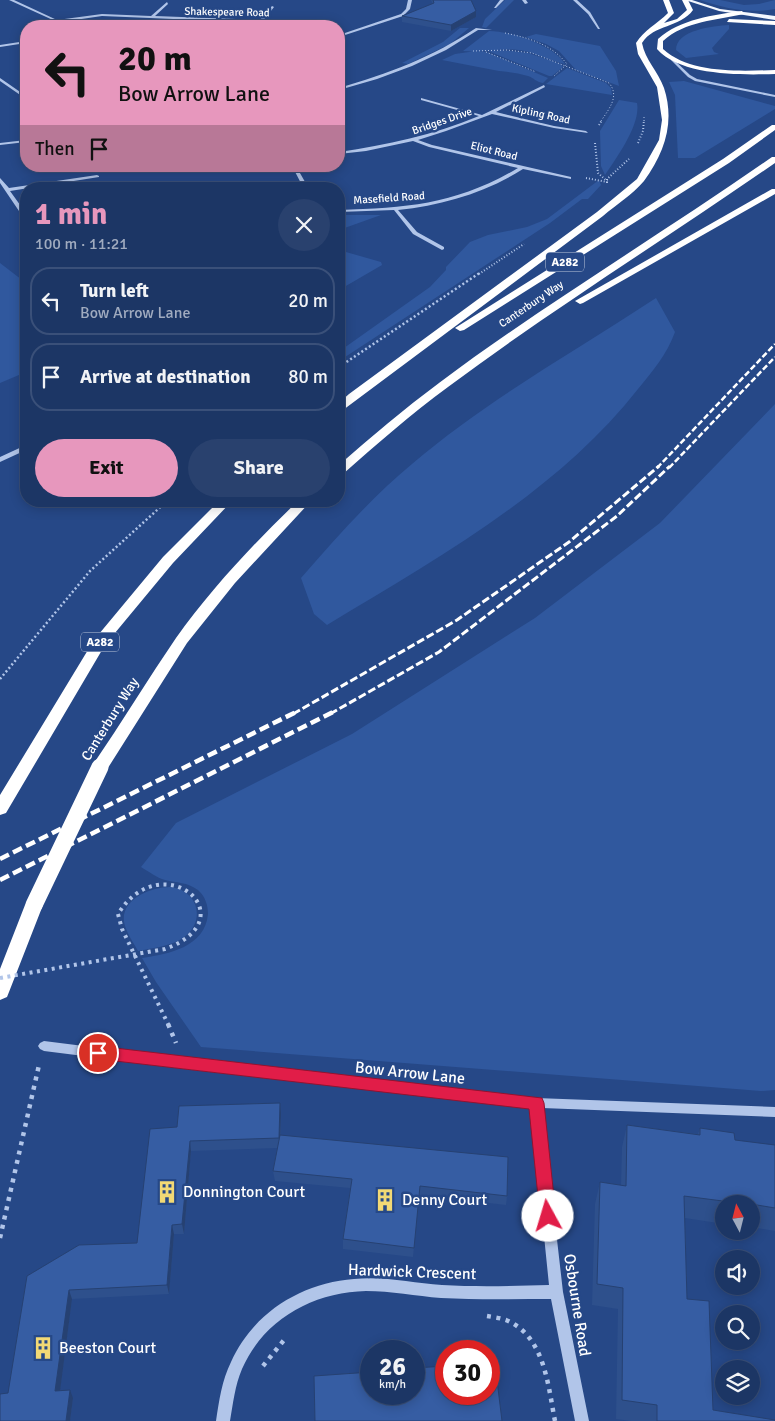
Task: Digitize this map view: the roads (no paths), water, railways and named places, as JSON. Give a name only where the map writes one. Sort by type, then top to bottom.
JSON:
[{"type":"highway","name":"A282","points":[[353,396],[600,214],[640,180],[660,145],[665,126],[666,110],[660,87],[639,47],[644,35],[658,26],[671,13],[671,8],[666,0]]},
{"type":"highway","name":"A282","points":[[658,26],[688,14],[690,10],[686,0]]},
{"type":"highway","points":[[745,13],[704,20],[669,32],[660,40],[660,51],[672,59],[720,71],[775,72]]},
{"type":"highway","points":[[685,26],[737,21],[775,23]]},
{"type":"highway","name":"Canterbury Way","points":[[345,403],[775,127]]},
{"type":"highway","name":"Canterbury Way","points":[[345,465],[373,439],[468,365],[775,159]]},
{"type":"highway","name":"A282","points":[[468,365],[775,191]]},
{"type":"highway","name":"A282","points":[[1,807],[99,643],[168,560],[220,507]]},
{"type":"highway","name":"Canterbury Way","points":[[0,992],[34,905],[100,767],[182,640],[230,580],[276,528],[299,507]]},
{"type":"main road","points":[[686,0],[712,8],[775,18]]},
{"type":"main road","points":[[745,13],[775,11]]},
{"type":"street","points":[[10,0],[55,20]]},
{"type":"street","points":[[345,34],[402,15],[408,9],[410,0]]},
{"type":"street","points":[[494,7],[502,0]]},
{"type":"street","points":[[575,0],[589,13],[599,28]]},
{"type":"street","points":[[151,18],[166,3]]},
{"type":"street","points":[[262,20],[272,7]]},
{"type":"street","name":"Shakespeare Road","points":[[66,20],[102,16],[224,20]]},
{"type":"street","name":"Shakespeare Road","points":[[345,27],[360,29]]},
{"type":"street","points":[[345,86],[382,77],[430,57],[456,44],[477,28],[490,30]]},
{"type":"street","points":[[0,46],[20,43]]},
{"type":"street","points":[[672,59],[689,76],[696,80],[775,96]]},
{"type":"street","points":[[0,79],[20,94]]},
{"type":"street","name":"Bridges Drive","points":[[345,152],[367,150],[415,140],[493,113],[544,86]]},
{"type":"street","points":[[422,99],[483,116]]},
{"type":"street","name":"Kipling Road","points":[[493,113],[554,127],[586,132]]},
{"type":"street","name":"Eliot Road","points":[[415,140],[431,146],[569,178]]},
{"type":"street","points":[[0,144],[20,142]]},
{"type":"street","name":"Masefield Road","points":[[345,211],[396,210],[444,203],[470,195],[499,182],[521,168]]},
{"type":"street","points":[[58,182],[97,176]]},
{"type":"street","points":[[0,179],[20,209]]},
{"type":"street","points":[[7,190],[20,188]]},
{"type":"street","points":[[396,210],[415,233],[442,248]]},
{"type":"street","points":[[0,460],[20,450]]},
{"type":"street","name":"Bow Arrow Lane","points":[[44,1046],[536,1103],[775,1112]]},
{"type":"street","name":"Osbourne Road","points":[[536,1103],[556,1292],[582,1421]]},
{"type":"street","name":"Hardwick Crescent","points":[[223,1421],[230,1384],[243,1354],[273,1317],[291,1303],[306,1296],[328,1288],[360,1284],[466,1292],[556,1292]]},
{"type":"railway","points":[[659,466],[775,344]]},
{"type":"railway","points":[[669,468],[775,357]]},
{"type":"railway","points":[[293,714],[457,620],[569,542],[659,466]]},
{"type":"railway","points":[[330,714],[439,652],[617,516],[670,466]]},
{"type":"railway","points":[[0,859],[296,712]]},
{"type":"railway","points":[[0,880],[333,712]]},
{"type":"place","name":"Donnington Court","points":[[167,1192]]},
{"type":"place","name":"Denny Court","points":[[385,1200]]},
{"type":"place","name":"Beeston Court","points":[[43,1348]]}]
